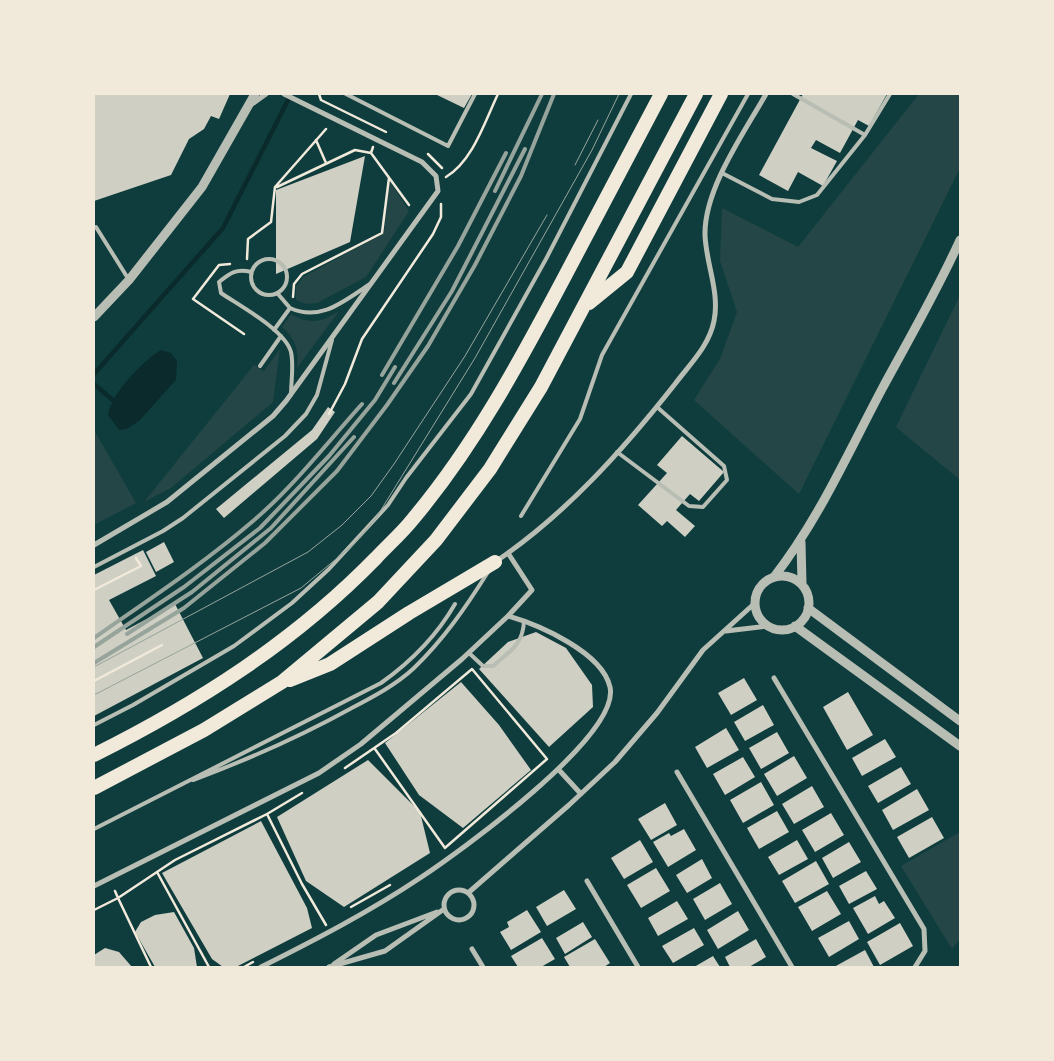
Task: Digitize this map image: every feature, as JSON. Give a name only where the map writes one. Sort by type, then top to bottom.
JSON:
[{"type":"highway","points":[[94,755],[191,702],[257,661],[300,628],[354,581],[412,521],[465,451],[512,375],[661,94]]},
{"type":"highway","points":[[94,788],[204,730],[282,682],[378,602],[436,540],[490,468],[541,387],[696,94]]},
{"type":"highway","points":[[585,306],[627,272],[721,94]]},
{"type":"highway","points":[[282,682],[330,664],[409,613],[495,562]]},
{"type":"street","points":[[94,317],[129,280],[202,187],[255,94]]},
{"type":"street","points":[[247,107],[266,94]]},
{"type":"street","points":[[94,545],[167,502],[272,416],[291,395],[438,191],[437,180],[430,169],[422,162],[305,102],[284,94]]},
{"type":"street","points":[[495,562],[584,488],[657,407],[706,344],[714,322],[717,303],[705,234],[708,211],[722,172],[766,94]]},
{"type":"street","points":[[468,893],[615,762],[656,713],[703,650],[755,602],[762,584],[774,577],[801,542],[842,471],[882,389],[936,293],[960,240]]},
{"type":"street","points":[[725,631],[768,626],[781,630],[795,626],[806,615],[809,600],[802,584],[801,542]]},
{"type":"street","points":[[94,886],[319,773],[360,744],[469,653],[532,590],[508,553]]},
{"type":"street","points":[[774,577],[788,576],[802,584]]},
{"type":"street","points":[[755,602],[758,616],[768,626]]},
{"type":"street","points":[[808,608],[960,721]]},
{"type":"street","points":[[261,967],[330,932],[421,878],[496,822],[559,770],[586,739],[606,709],[610,688],[598,665],[556,634],[508,616]]},
{"type":"street","points":[[795,626],[960,746]]},
{"type":"street","points":[[774,678],[924,929],[925,951],[915,967]]},
{"type":"street","points":[[559,770],[581,794]]},
{"type":"street","points":[[677,772],[792,967]]},
{"type":"street","points":[[587,881],[638,967]]},
{"type":"street","points":[[459,889],[468,893],[474,906],[470,916],[460,920],[450,918],[444,909],[444,900],[450,892],[459,889]]},
{"type":"street","points":[[329,967],[376,935],[444,909]]},
{"type":"street","points":[[329,967],[385,951],[444,909]]},
{"type":"street","points":[[472,950],[483,967]]},
{"type":"lane","points":[[346,94],[448,146],[475,94]]},
{"type":"lane","points":[[94,725],[133,705],[226,651],[263,624],[292,602],[342,557],[388,504],[475,386],[542,267],[631,94]]},
{"type":"lane","points":[[521,516],[580,419],[602,355],[748,94]]},
{"type":"lane","points":[[793,94],[865,135]]},
{"type":"lane","points":[[722,172],[772,199],[798,202],[817,195],[865,135],[890,94]]},
{"type":"lane","points":[[96,227],[129,280]]},
{"type":"lane","points":[[266,259],[283,266],[287,274],[287,280],[284,288],[278,294],[271,295],[261,290],[252,279],[251,272],[256,263],[266,259]]},
{"type":"lane","points":[[251,272],[232,271],[219,282],[218,288],[220,293],[282,336],[291,353],[291,395]]},
{"type":"lane","points":[[278,294],[290,308],[303,313],[316,313],[346,299],[370,284]]},
{"type":"lane","points":[[274,330],[290,308]]},
{"type":"lane","points":[[260,366],[282,336]]},
{"type":"lane","points":[[94,567],[183,518],[285,436],[306,414],[317,395],[332,338]]},
{"type":"lane","points":[[617,452],[688,506],[704,508],[727,480],[724,466],[657,407]]},
{"type":"lane","points":[[175,787],[250,759],[286,742],[360,703],[412,670],[444,638],[495,562]]},
{"type":"lane","points":[[94,829],[381,683],[405,666],[427,644],[442,626],[455,604]]},
{"type":"lane","points":[[469,653],[483,666],[493,666],[520,642],[524,635],[524,621]]},
{"type":"path","points":[[319,94],[321,100],[390,134]]},
{"type":"path","points":[[437,180],[453,172],[464,159],[498,94]]},
{"type":"path","points":[[247,259],[248,239],[271,222],[275,187],[326,129]]},
{"type":"path","points":[[371,153],[377,138]]},
{"type":"path","points":[[316,140],[326,163]]},
{"type":"path","points":[[275,187],[355,150],[371,153],[409,205]]},
{"type":"path","points":[[424,152],[440,165],[446,177],[446,183]]},
{"type":"path","points":[[293,300],[294,284],[302,274],[382,233],[389,178]]},
{"type":"path","points":[[329,414],[345,384],[362,339],[433,234],[440,217],[441,202]]},
{"type":"path","points":[[94,590],[140,566],[136,558]]},
{"type":"path","points":[[94,681],[162,645]]},
{"type":"path","points":[[439,852],[445,847],[547,759],[472,669],[375,749],[445,847]]},
{"type":"path","points":[[94,910],[118,898],[157,871],[267,814],[302,884],[330,932]]},
{"type":"path","points":[[157,871],[209,967]]},
{"type":"path","points":[[351,908],[393,883]]},
{"type":"path","points":[[115,891],[151,967]]},
{"type":"shaded area","points":[[919,94],[960,94],[960,168],[799,494],[694,400],[720,359],[737,312],[720,261],[722,208],[798,247]]},
{"type":"shaded area","points":[[390,182],[409,211],[366,277],[317,303],[306,304],[296,300],[296,287],[303,277],[384,233]]},
{"type":"shaded area","points":[[960,295],[960,480],[896,427]]},
{"type":"shaded area","points":[[339,311],[297,368],[296,345],[291,336],[282,327],[291,314],[304,320],[316,321],[327,318]]},
{"type":"shaded area","points":[[280,349],[273,402],[171,488],[144,502],[254,365],[264,371]]},
{"type":"shaded area","points":[[161,350],[171,353],[177,361],[176,380],[140,420],[127,429],[119,430],[108,415],[110,407],[128,379],[145,362]]},
{"type":"shaded area","points":[[94,430],[136,503],[94,525]]},
{"type":"shaded area","points":[[960,832],[960,939],[952,949],[901,866]]},
{"type":"building","points":[[94,94],[230,94],[219,119],[211,116],[204,129],[189,139],[171,175],[94,201]]},
{"type":"building","points":[[435,94],[472,94],[464,108]]},
{"type":"building","points":[[803,94],[887,94],[869,126],[858,120],[840,153],[816,140],[811,148],[837,161],[823,186],[798,172],[788,191],[759,175]]},
{"type":"building","points":[[365,156],[350,242],[276,274],[276,190]]},
{"type":"building","points":[[328,407],[335,412],[317,439],[224,518],[216,509],[312,430]]},
{"type":"building","points":[[682,436],[724,472],[699,501],[690,494],[676,510],[695,526],[685,537],[667,521],[662,526],[638,505],[667,473],[657,465]]},
{"type":"building","points":[[164,542],[174,562],[156,572],[146,552]]},
{"type":"building","points":[[143,550],[156,576],[109,600],[126,630],[175,604],[203,658],[94,716],[94,575]]},
{"type":"building","points":[[536,632],[566,648],[592,685],[593,707],[549,747],[479,669],[508,642]]},
{"type":"building","points":[[744,678],[757,700],[731,715],[718,693]]},
{"type":"building","points":[[461,682],[499,725],[531,770],[463,828],[419,795],[385,743]]},
{"type":"building","points":[[848,692],[873,735],[847,750],[823,707]]},
{"type":"building","points":[[763,705],[774,725],[745,741],[734,722]]},
{"type":"building","points":[[726,728],[739,750],[707,768],[695,747]]},
{"type":"building","points":[[777,732],[789,753],[761,769],[749,748]]},
{"type":"building","points":[[885,739],[896,757],[862,776],[852,758]]},
{"type":"building","points":[[794,756],[807,778],[777,796],[764,774]]},
{"type":"building","points":[[743,757],[755,777],[725,795],[713,774]]},
{"type":"building","points":[[368,760],[420,812],[430,853],[344,907],[306,881],[277,817]]},
{"type":"building","points":[[901,767],[911,784],[878,803],[868,786]]},
{"type":"building","points":[[761,782],[774,805],[743,823],[730,800]]},
{"type":"building","points":[[812,786],[824,807],[794,824],[782,804]]},
{"type":"building","points":[[917,789],[929,810],[893,830],[882,810]]},
{"type":"building","points":[[665,803],[677,825],[651,840],[638,819]]},
{"type":"building","points":[[777,811],[789,832],[759,849],[747,828]]},
{"type":"building","points":[[831,813],[844,835],[815,852],[802,830]]},
{"type":"building","points":[[932,817],[944,838],[909,858],[897,837]]},
{"type":"building","points":[[261,821],[307,908],[312,928],[236,967],[223,967],[212,959],[162,873]]},
{"type":"building","points":[[684,829],[696,850],[668,867],[653,842],[669,833],[671,836]]},
{"type":"building","points":[[640,840],[653,862],[624,879],[611,858]]},
{"type":"building","points":[[797,840],[808,859],[779,875],[768,857]]},
{"type":"building","points":[[849,842],[861,862],[833,878],[822,858]]},
{"type":"building","points":[[702,859],[712,878],[687,893],[676,875]]},
{"type":"building","points":[[816,861],[829,884],[795,903],[782,881]]},
{"type":"building","points":[[656,868],[670,891],[641,908],[627,885]]},
{"type":"building","points":[[866,871],[877,889],[849,904],[839,886]]},
{"type":"building","points":[[720,883],[732,904],[705,920],[693,899]]},
{"type":"building","points":[[564,890],[576,909],[547,926],[536,907]]},
{"type":"building","points":[[827,891],[841,914],[812,931],[798,907]]},
{"type":"building","points":[[875,896],[879,904],[884,901],[895,918],[868,934],[853,908]]},
{"type":"building","points":[[677,901],[688,919],[658,936],[648,918]]},
{"type":"building","points":[[527,910],[541,932],[511,950],[500,932],[509,927],[507,922]]},
{"type":"building","points":[[738,911],[749,930],[718,949],[707,930]]},
{"type":"building","points":[[174,912],[194,948],[197,967],[155,967],[135,932],[141,922],[155,915]]},
{"type":"building","points":[[849,921],[859,939],[829,957],[818,938]]},
{"type":"building","points":[[583,922],[592,937],[565,954],[556,938]]},
{"type":"building","points":[[900,923],[913,946],[880,965],[867,942]]},
{"type":"building","points":[[694,928],[704,945],[673,963],[662,946]]},
{"type":"building","points":[[542,938],[555,959],[541,967],[518,967],[511,956]]},
{"type":"building","points":[[595,939],[610,963],[604,967],[570,967],[564,957]]},
{"type":"building","points":[[756,939],[766,957],[749,967],[730,967],[725,957]]},
{"type":"building","points":[[105,948],[119,952],[132,967],[94,967],[94,955]]},
{"type":"building","points":[[865,950],[874,967],[834,967]]},
{"type":"building","points":[[713,956],[720,967],[694,967]]},
{"type":"waterway","points":[[94,374],[223,228],[291,94]]},
{"type":"waterway","points":[[94,384],[114,401]]},
{"type":"tram line","points":[[94,695],[301,588],[353,545],[376,518],[475,358],[592,150],[619,94]]},
{"type":"tram line","points":[[575,165],[598,120]]},
{"type":"tram line","points":[[94,667],[308,552],[342,525],[371,496],[394,464],[465,356],[547,215]]},
{"type":"railway","points":[[495,191],[542,94]]},
{"type":"railway","points":[[94,663],[184,608],[265,543],[337,471],[387,405],[428,346],[475,265],[521,176],[554,94]]},
{"type":"railway","points":[[394,383],[452,291],[525,149]]},
{"type":"railway","points":[[382,375],[458,246],[506,153]]},
{"type":"railway","points":[[94,647],[184,587],[260,528],[329,456],[375,400],[395,367]]},
{"type":"railway","points":[[94,638],[195,567],[268,508],[362,404]]},
{"type":"railway","points":[[127,634],[192,592],[271,528],[354,437]]}]
